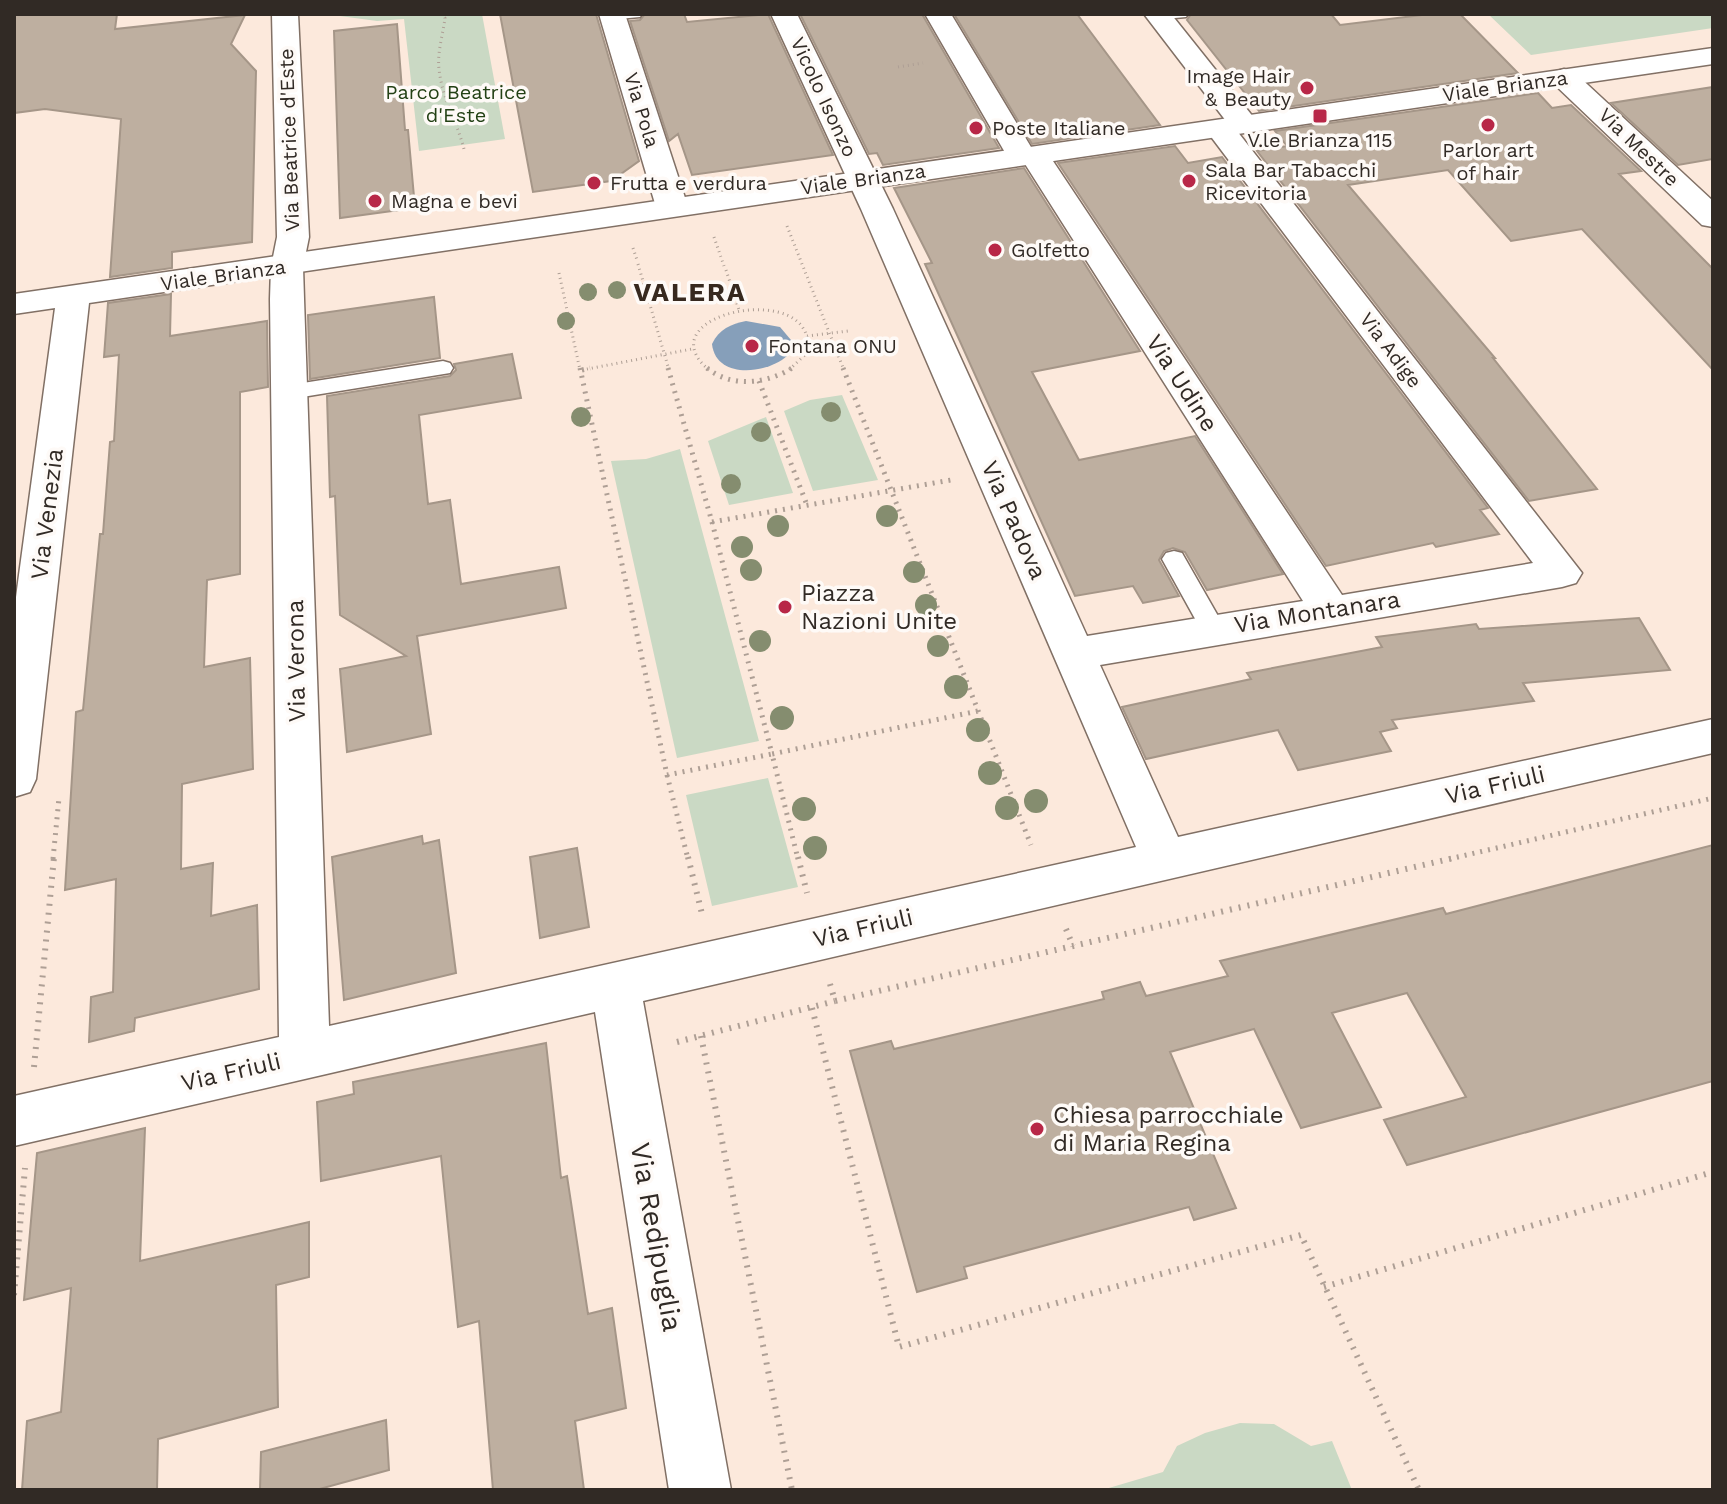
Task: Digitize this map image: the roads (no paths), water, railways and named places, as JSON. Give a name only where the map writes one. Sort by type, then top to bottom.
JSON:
[{"type":"street","name":"Via Beatrice d'Este","points":[[285,14],[293,237],[287,267]]},
{"type":"street","name":"Vicolo Isonzo","points":[[784,14],[862,179]]},
{"type":"street","name":"Via Udine","points":[[938,14],[1028,156],[1331,611]]},
{"type":"street","name":"Via Pola","points":[[619,15],[672,207]]},
{"type":"street","name":"Via Adige","points":[[1166,15],[1232,126],[1562,573]]},
{"type":"street","name":"Viale Brianza","points":[[14,304],[287,267],[672,207],[1713,56]]},
{"type":"street","name":"Via Mestre","points":[[1564,78],[1713,218]]},
{"type":"street","name":"Via Padova","points":[[862,179],[1165,860]]},
{"type":"street","name":"Via Verona","points":[[287,267],[305,1055]]},
{"type":"street","name":"Via Venezia","points":[[14,779],[73,296]]},
{"type":"street","name":"Via Montanara","points":[[1074,654],[1562,573]]},
{"type":"street","name":"Via Friuli","points":[[22,1120],[615,985],[806,920],[1048,887],[1713,736]]},
{"type":"street","name":"Via Redipuglia","points":[[615,985],[700,1490]]},
{"type":"lane","points":[[290,392],[443,368]]},
{"type":"lane","points":[[1174,559],[1213,629]]},
{"type":"water","name":"Fontana ONU","points":[[746,321],[780,327],[791,340],[787,356],[756,370],[723,364],[712,344],[726,328]]},
{"type":"place","name":"Image Hair & Beauty","points":[[1307,88]]},
{"type":"place","name":"V.le Brianza 115","points":[[1320,116]]},
{"type":"place","name":"Parlor art of hair","points":[[1488,125]]},
{"type":"place","name":"Poste Italiane","points":[[976,128]]},
{"type":"place","name":"Sala Bar Tabacchi Ricevitoria","points":[[1189,181]]},
{"type":"place","name":"Frutta e verdura","points":[[594,183]]},
{"type":"place","name":"Magna e bevi","points":[[375,201]]},
{"type":"place","name":"Golfetto","points":[[995,250]]},
{"type":"place","name":"Fontana ONU","points":[[752,346]]},
{"type":"place","name":"Piazza Nazioni Unite","points":[[785,607]]},
{"type":"place","name":"Chiesa parrocchiale di Maria Regina","points":[[1037,1129]]},
{"type":"district","name":"VALERA","points":[[690,292]]},
{"type":"park label","name":"Parco Beatrice d'Este","points":[[456,104]]}]
